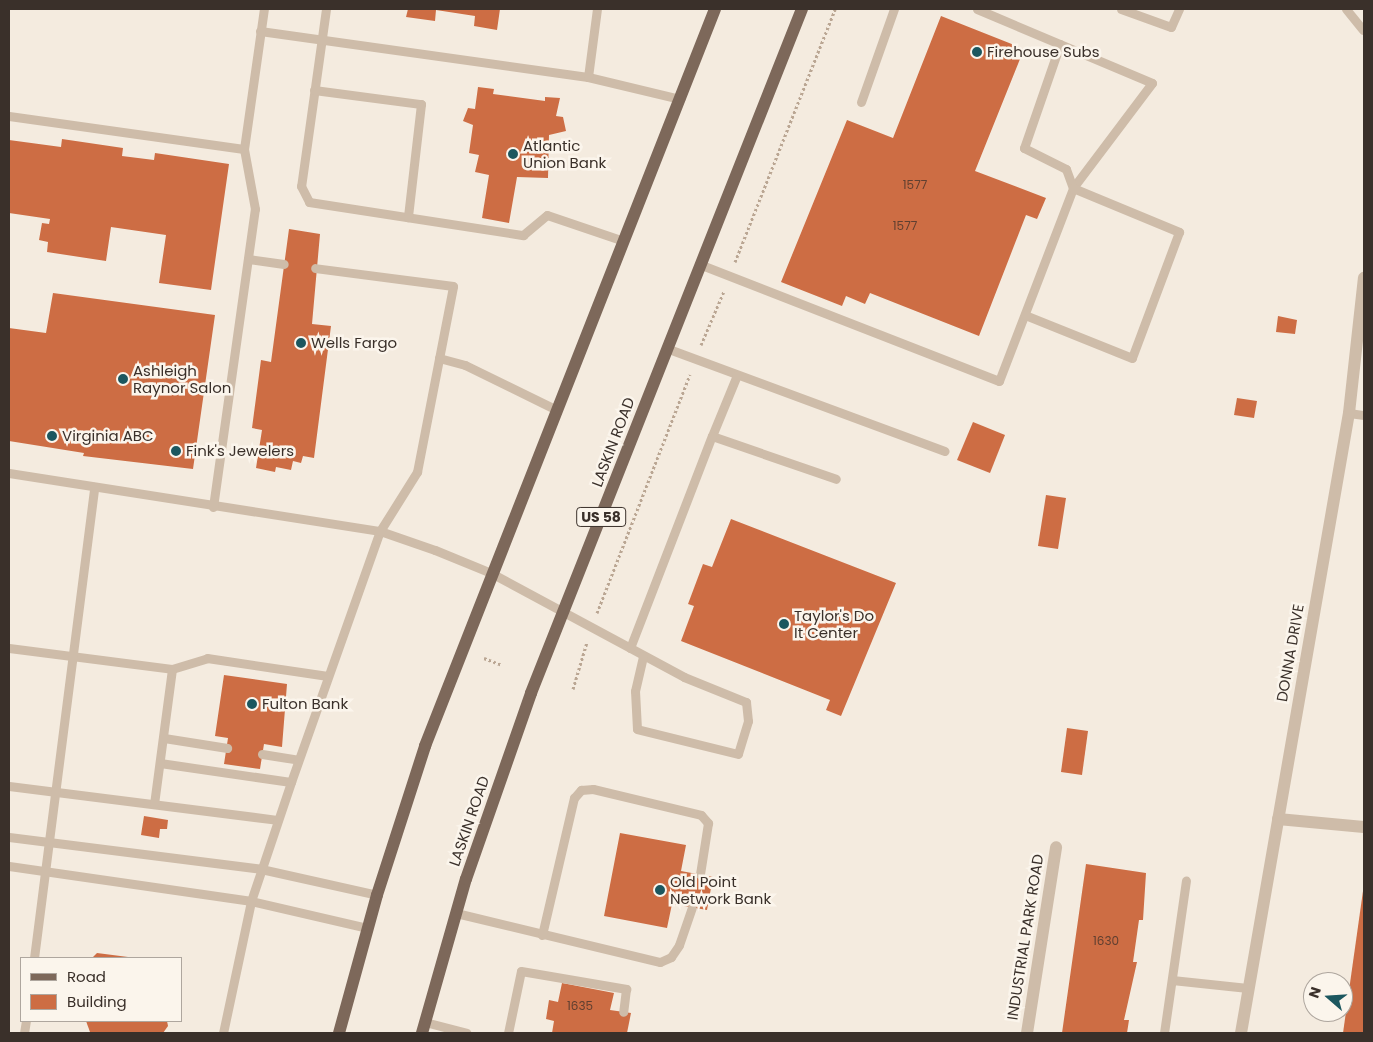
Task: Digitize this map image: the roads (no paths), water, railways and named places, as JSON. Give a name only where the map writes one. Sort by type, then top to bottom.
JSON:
[{"type":"main road","points":[[338,1033],[377,895],[425,746],[491,573],[715,9]]},
{"type":"main road","name":"LASKIN ROAD","points":[[424,1028],[456,913],[563,610],[802,9]]},
{"type":"street","name":"DONNA DRIVE","points":[[1241,1033],[1349,414],[1364,278]]},
{"type":"street","points":[[1278,819],[1364,827]]},
{"type":"street","name":"INDUSTRIAL PARK ROAD","points":[[1027,1033],[1056,847]]},
{"type":"lane","points":[[213,507],[255,209],[244,149],[264,9]]},
{"type":"lane","points":[[326,9],[301,186],[309,202],[523,235],[547,215],[624,241]]},
{"type":"lane","points":[[588,77],[597,9]]},
{"type":"lane","points":[[860,102],[894,9]]},
{"type":"lane","points":[[699,264],[999,381],[1073,188],[1152,83],[977,9]]},
{"type":"lane","points":[[1121,9],[1171,27],[1179,9]]},
{"type":"lane","points":[[1346,9],[1362,30]]},
{"type":"lane","points":[[260,32],[588,77],[680,99]]},
{"type":"lane","points":[[1025,315],[1132,358],[1179,232],[1073,188],[1066,169],[1024,148],[1060,44]]},
{"type":"lane","points":[[314,90],[421,104],[408,217]]},
{"type":"lane","points":[[9,116],[244,149]]},
{"type":"lane","points":[[248,259],[284,264]]},
{"type":"lane","points":[[223,1033],[251,901],[277,820],[380,531],[417,472],[453,286],[315,268]]},
{"type":"lane","points":[[666,348],[946,451]]},
{"type":"lane","points":[[439,358],[465,365],[557,410]]},
{"type":"lane","points":[[630,648],[736,375]]},
{"type":"lane","points":[[1349,414],[1364,415]]},
{"type":"lane","points":[[712,436],[836,479]]},
{"type":"lane","points":[[9,473],[213,507],[380,531],[491,573],[563,610],[643,656],[746,702],[748,722],[738,754],[637,729],[635,691],[643,656]]},
{"type":"lane","points":[[34,957],[94,487]]},
{"type":"lane","points":[[9,648],[172,669],[207,658],[328,676]]},
{"type":"lane","points":[[154,804],[172,669]]},
{"type":"lane","points":[[164,738],[227,748]]},
{"type":"lane","points":[[262,754],[298,760]]},
{"type":"lane","points":[[160,763],[291,782]]},
{"type":"lane","points":[[9,786],[277,820]]},
{"type":"lane","points":[[542,935],[574,798],[581,790],[593,789],[702,815],[708,823],[700,874]]},
{"type":"lane","points":[[9,838],[261,869],[377,895]]},
{"type":"lane","points":[[9,866],[251,901],[367,928]]},
{"type":"lane","points":[[1164,1033],[1186,881]]},
{"type":"lane","points":[[456,913],[660,962],[671,957],[679,945],[692,908]]},
{"type":"lane","points":[[508,1033],[521,971],[626,989],[623,1012]]},
{"type":"lane","points":[[1172,980],[1248,988]]},
{"type":"lane","points":[[424,1028],[467,1033]]},
{"type":"place","name":"Firehouse Subs","points":[[977,52]]},
{"type":"place","name":"Atlantic Union Bank","points":[[513,154]]},
{"type":"place","name":"Wells Fargo","points":[[301,343]]},
{"type":"place","name":"Ashleigh Raynor Salon","points":[[123,379]]},
{"type":"place","name":"Virginia ABC","points":[[52,436]]},
{"type":"place","name":"Fink's Jewelers","points":[[176,451]]},
{"type":"place","name":"Taylor's Do It Center","points":[[784,624]]},
{"type":"place","name":"Fulton Bank","points":[[252,704]]},
{"type":"place","name":"Old Point Network Bank","points":[[660,890]]}]
